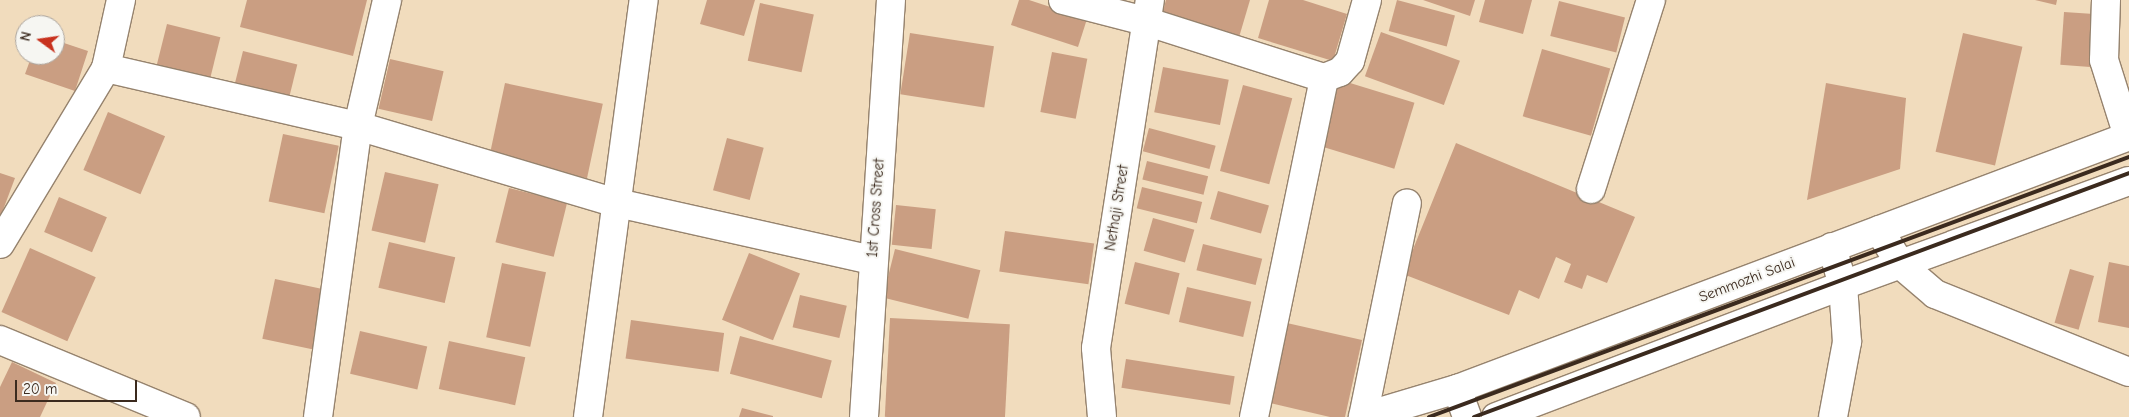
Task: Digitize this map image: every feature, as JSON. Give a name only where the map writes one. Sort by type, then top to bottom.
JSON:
[{"type":"street","points":[[0,244],[106,68],[121,0]]},
{"type":"street","points":[[318,417],[358,126],[387,0]]},
{"type":"street","points":[[588,417],[644,0]]},
{"type":"street","name":"1st Cross Street","points":[[864,417],[872,260],[891,0]]},
{"type":"street","points":[[1063,0],[1148,11],[1324,78],[1340,72],[1350,61],[1367,0]]},
{"type":"street","points":[[1591,189],[1651,0]]},
{"type":"street","points":[[2106,0],[2104,60],[2129,136]]},
{"type":"street","name":"Nethaji Street","points":[[1102,417],[1096,348],[1148,11]]},
{"type":"street","points":[[106,68],[358,126],[617,203],[872,260]]},
{"type":"street","points":[[1254,417],[1324,78]]},
{"type":"street","name":"Semmozhi Salai","points":[[1363,417],[1456,389],[2129,136]]},
{"type":"street","points":[[1496,417],[1843,285],[2129,181]]},
{"type":"street","points":[[1363,417],[1407,204]]},
{"type":"street","points":[[1879,230],[1900,264],[1935,294],[2129,372]]},
{"type":"street","points":[[1832,248],[1843,285],[1846,342],[1833,417]]},
{"type":"street","points":[[0,340],[186,417]]},
{"type":"street","points":[[1456,389],[1467,417]]},
{"type":"building","points":[[247,0],[367,0],[353,56],[240,27]]},
{"type":"building","points":[[707,0],[755,0],[744,36],[700,24]]},
{"type":"building","points":[[1019,0],[1029,0],[1087,19],[1078,47],[1011,25]]},
{"type":"building","points":[[1166,0],[1250,0],[1237,44],[1160,21]]},
{"type":"building","points":[[1269,0],[1303,0],[1347,14],[1333,61],[1258,38]]},
{"type":"building","points":[[1397,0],[1455,16],[1447,46],[1389,31]]},
{"type":"building","points":[[1423,0],[1475,0],[1470,16]]},
{"type":"building","points":[[1485,0],[1532,0],[1523,34],[1479,22]]},
{"type":"building","points":[[2035,0],[2057,0],[2056,5]]},
{"type":"building","points":[[1559,1],[1625,17],[1616,52],[1550,36]]},
{"type":"building","points":[[760,3],[814,14],[802,72],[748,61]]},
{"type":"building","points":[[2064,12],[2094,14],[2090,67],[2060,65]]},
{"type":"building","points":[[167,24],[220,37],[209,84],[155,71]]},
{"type":"building","points":[[1381,32],[1460,61],[1444,105],[1365,76]]},
{"type":"building","points":[[910,33],[994,46],[984,108],[900,94]]},
{"type":"building","points":[[1963,33],[2022,47],[1995,166],[1936,152]]},
{"type":"building","points":[[65,43],[88,51],[75,91],[25,74],[28,65],[65,65]]},
{"type":"building","points":[[1542,49],[1610,69],[1591,136],[1523,116]]},
{"type":"building","points":[[243,51],[297,65],[289,97],[235,83]]},
{"type":"building","points":[[1052,52],[1087,59],[1076,119],[1040,112]]},
{"type":"building","points":[[390,59],[444,71],[432,121],[379,109]]},
{"type":"building","points":[[1163,67],[1229,80],[1220,125],[1154,112]]},
{"type":"building","points":[[1337,79],[1414,103],[1394,169],[1317,145]]},
{"type":"building","points":[[505,83],[603,104],[587,178],[489,157]]},
{"type":"building","points":[[1826,83],[1906,98],[1900,169],[1807,200]]},
{"type":"building","points":[[1243,85],[1292,98],[1269,184],[1220,171]]},
{"type":"building","points":[[108,112],[165,136],[140,194],[83,170]]},
{"type":"building","points":[[1149,128],[1216,146],[1209,169],[1143,151]]},
{"type":"building","points":[[283,134],[339,146],[324,213],[269,201]]},
{"type":"building","points":[[727,138],[764,148],[750,200],[713,190]]},
{"type":"building","points":[[1456,143],[1635,217],[1607,283],[1587,275],[1582,289],[1564,282],[1571,264],[1556,257],[1539,299],[1519,290],[1509,315],[1403,274]]},
{"type":"building","points":[[1147,161],[1208,176],[1204,195],[1142,179]]},
{"type":"building","points":[[385,172],[439,184],[425,243],[372,230]]},
{"type":"building","points":[[0,173],[15,178],[0,218]]},
{"type":"building","points":[[1142,187],[1202,202],[1197,223],[1137,208]]},
{"type":"building","points":[[509,188],[567,203],[554,257],[495,242]]},
{"type":"building","points":[[1218,191],[1269,206],[1261,233],[1210,219]]},
{"type":"building","points":[[59,197],[107,217],[92,252],[44,232]]},
{"type":"building","points":[[896,205],[936,209],[932,249],[892,245]]},
{"type":"building","points":[[1153,218],[1194,230],[1185,263],[1144,251]]},
{"type":"building","points":[[1005,231],[1094,244],[1088,284],[999,272]]},
{"type":"building","points":[[389,242],[455,257],[445,303],[378,288]]},
{"type":"building","points":[[1203,244],[1262,259],[1256,285],[1196,270]]},
{"type":"building","points":[[30,248],[96,277],[67,341],[2,312]]},
{"type":"building","points":[[895,249],[980,270],[968,319],[883,298]]},
{"type":"building","points":[[749,253],[800,274],[773,340],[722,320]]},
{"type":"building","points":[[1135,262],[1180,273],[1169,315],[1125,304]]},
{"type":"building","points":[[2109,262],[2129,266],[2129,328],[2098,322]]},
{"type":"building","points":[[502,263],[546,272],[530,347],[486,337]]},
{"type":"building","points":[[2070,269],[2094,276],[2079,330],[2055,323]]},
{"type":"building","points":[[275,279],[325,290],[312,349],[262,339]]},
{"type":"building","points":[[1187,287],[1251,302],[1243,337],[1179,322]]},
{"type":"building","points":[[800,295],[847,306],[839,338],[793,327]]},
{"type":"building","points":[[890,318],[1010,324],[1005,417],[885,417]]},
{"type":"building","points":[[631,320],[724,333],[719,372],[626,359]]},
{"type":"building","points":[[1278,321],[1362,340],[1345,417],[1330,417],[1261,401]]},
{"type":"building","points":[[360,331],[427,347],[417,389],[350,374]]},
{"type":"building","points":[[740,336],[832,361],[822,398],[730,374]]},
{"type":"building","points":[[449,341],[525,357],[515,405],[439,389]]},
{"type":"building","points":[[1126,359],[1235,376],[1230,405],[1121,388]]},
{"type":"building","points":[[12,362],[56,383],[40,417],[0,417],[0,387]]},
{"type":"building","points":[[742,408],[773,416],[773,417],[739,417]]},
{"type":"railway","points":[[1429,417],[2129,157]]},
{"type":"railway","points":[[1474,417],[2129,173]]}]
